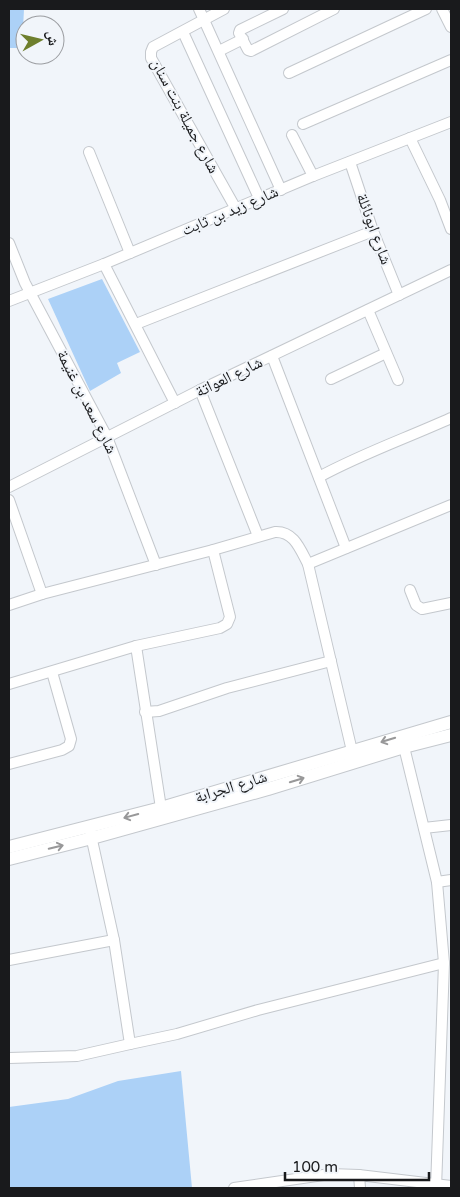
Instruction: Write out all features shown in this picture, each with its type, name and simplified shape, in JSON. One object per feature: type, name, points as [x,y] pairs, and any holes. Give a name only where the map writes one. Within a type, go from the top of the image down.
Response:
[{"type":"main road","name":"شارع الجرابة","points":[[9,847],[90,833],[268,789],[404,747],[451,722]]},
{"type":"main road","name":"شارع الجرابة","points":[[9,858],[90,833],[161,808],[352,751],[422,737],[451,735]]},
{"type":"street","points":[[199,9],[281,190]]},
{"type":"street","name":"شارع جميلة بنت سنان","points":[[224,9],[153,47],[151,58],[236,209]]},
{"type":"street","points":[[283,9],[240,30],[239,33],[248,50],[251,51],[334,9]]},
{"type":"street","points":[[289,73],[426,9]]},
{"type":"street","points":[[442,9],[451,27]]},
{"type":"street","points":[[183,32],[259,198]]},
{"type":"street","points":[[219,52],[243,39]]},
{"type":"street","points":[[303,124],[451,60]]},
{"type":"street","name":"شارع زيد بن ثابت","points":[[9,301],[104,264],[313,176],[410,138],[450,126]]},
{"type":"street","points":[[292,135],[313,176]]},
{"type":"street","points":[[410,138],[440,200],[451,229]]},
{"type":"street","points":[[89,152],[130,253]]},
{"type":"street","name":"شارع ابونائلة","points":[[350,162],[373,231],[398,295]]},
{"type":"street","points":[[136,324],[373,231]]},
{"type":"street","name":"شارع سعد بن غنيمة","points":[[9,243],[20,272],[107,437],[156,565]]},
{"type":"street","points":[[104,264],[175,403]]},
{"type":"street","name":"شارع العواتة","points":[[9,487],[200,390],[451,270]]},
{"type":"street","points":[[368,310],[398,380]]},
{"type":"street","points":[[331,379],[386,352]]},
{"type":"street","points":[[272,356],[346,548]]},
{"type":"street","points":[[200,390],[258,536]]},
{"type":"street","points":[[319,477],[342,465],[451,418]]},
{"type":"street","points":[[9,500],[42,594]]},
{"type":"street","points":[[308,564],[451,505]]},
{"type":"street","points":[[9,605],[42,594],[213,550],[258,536],[282,531],[290,534],[299,545],[308,564],[352,751]]},
{"type":"street","points":[[9,684],[136,646],[220,628],[227,624],[230,617],[213,550]]},
{"type":"street","points":[[410,590],[416,605],[422,609],[451,603]]},
{"type":"street","points":[[136,646],[161,808]]},
{"type":"street","points":[[145,712],[159,711],[227,688],[331,661]]},
{"type":"street","points":[[9,764],[62,750],[69,746],[71,739],[52,672]]},
{"type":"street","points":[[404,747],[437,882],[444,963],[436,1186]]},
{"type":"street","points":[[424,828],[451,825]]},
{"type":"street","points":[[90,833],[114,940],[130,1044]]},
{"type":"street","points":[[437,882],[451,880]]},
{"type":"street","points":[[9,960],[114,940]]},
{"type":"street","points":[[9,1058],[77,1056],[177,1034],[258,1010],[444,963]]},
{"type":"street","points":[[234,1188],[267,1185],[330,1174],[359,1175],[436,1186],[451,1186]]},
{"type":"street","points":[[359,1175],[360,1188]]},
{"type":"shaded area","points":[[9,9],[24,9],[24,15],[15,15],[15,48],[9,48]]},
{"type":"shaded area","points":[[102,279],[140,352],[117,363],[121,373],[90,391],[48,299]]},
{"type":"shaded area","points":[[181,1071],[192,1188],[9,1188],[9,1107],[68,1099],[118,1081]]}]
